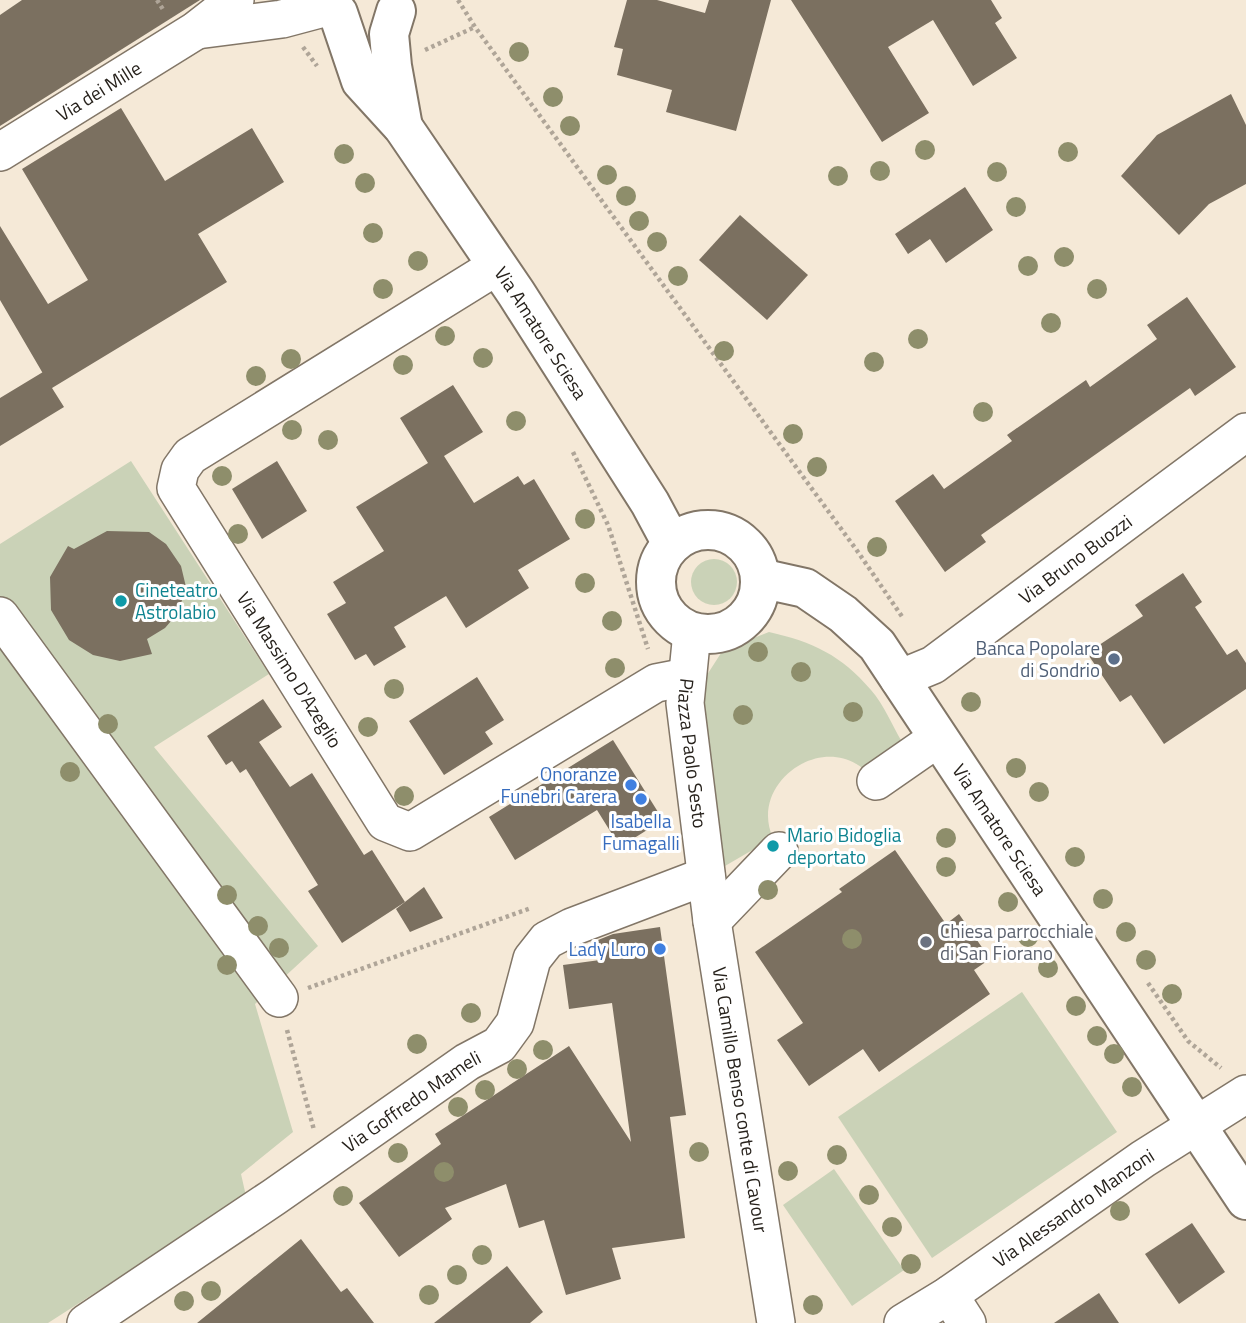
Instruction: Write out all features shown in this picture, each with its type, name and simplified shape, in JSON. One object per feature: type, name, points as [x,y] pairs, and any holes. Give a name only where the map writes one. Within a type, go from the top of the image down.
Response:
[{"type":"street","name":"Via dei Mille","points":[[0,152],[195,31],[234,0]]},
{"type":"street","name":"Via Amatore Sciesa","points":[[403,5],[389,34],[392,66],[404,127]]},
{"type":"street","points":[[328,7],[358,18],[378,18],[403,5]]},
{"type":"street","name":"Via dei Mille","points":[[195,31],[282,19],[328,7]]},
{"type":"street","name":"Via Amatore Sciesa","points":[[328,7],[362,81],[404,127],[497,265],[643,492],[673,544]]},
{"type":"street","name":"Via Massimo D'Azeglio","points":[[497,265],[190,456],[180,470],[176,488],[385,822],[396,828],[410,832],[672,680]]},
{"type":"street","name":"Via Bruno Buozzi","points":[[916,672],[1246,432]]},
{"type":"street","points":[[711,530],[729,534],[747,547],[755,560],[760,578],[760,591],[753,608],[738,624],[722,632],[710,634],[692,632],[680,626],[667,614],[656,589],[657,569],[673,544],[697,531],[711,530]]},
{"type":"street","name":"Via Amatore Sciesa","points":[[760,578],[805,588],[843,614],[877,645],[916,672],[938,738],[1246,1200]]},
{"type":"street","points":[[0,615],[279,999]]},
{"type":"street","name":"Piazza Paolo Sesto","points":[[692,632],[672,680],[685,703],[706,876]]},
{"type":"street","points":[[876,781],[938,738]]},
{"type":"street","points":[[712,921],[779,851]]},
{"type":"street","name":"Via Camillo Benso conte di Cavour","points":[[706,876],[776,1323]]},
{"type":"street","name":"Via Goffredo Mameli","points":[[86,1323],[274,1197],[467,1062],[499,1045],[515,1023],[532,959],[547,940],[572,927],[706,876]]},
{"type":"street","name":"Via Alessandro Manzoni","points":[[903,1323],[958,1309],[1131,1167],[1246,1095]]},
{"type":"path","points":[[458,0],[858,552],[916,672]]},
{"type":"path","points":[[282,19],[320,71]]},
{"type":"path","points":[[571,449],[608,525],[654,668],[672,680]]},
{"type":"path","points":[[306,1139],[315,1132],[279,999],[537,906]]},
{"type":"path","points":[[1142,975],[1188,1041],[1228,1074],[1246,1095]]},
{"type":"green space","points":[[131,461],[269,674],[154,747],[318,946],[255,1004],[293,1132],[241,1174],[246,1196],[48,1323],[0,1323],[0,544]]},
{"type":"green space","points":[[714,559],[730,566],[737,582],[730,598],[714,605],[698,598],[691,582],[698,566]]},
{"type":"green space","points":[[769,632],[813,646],[849,668],[876,696],[902,742],[867,772],[849,761],[830,757],[811,760],[794,769],[780,782],[771,799],[768,818],[773,838],[725,866],[702,708],[705,678],[723,650]]},
{"type":"green space","points":[[1022,992],[1117,1132],[932,1258],[838,1117]]},
{"type":"green space","points":[[834,1169],[904,1270],[852,1306],[783,1205]]},
{"type":"building","points":[[22,0],[200,0],[0,126],[0,15]]},
{"type":"building","points":[[627,0],[657,0],[705,13],[709,0],[771,0],[736,131],[666,112],[672,90],[617,75],[623,49],[614,47]]},
{"type":"building","points":[[791,0],[991,0],[1002,18],[995,23],[1017,58],[973,86],[933,20],[888,47],[929,113],[882,142]]},
{"type":"building","points":[[1231,94],[1246,125],[1246,184],[1209,204],[1179,235],[1121,176],[1157,135]]},
{"type":"building","points":[[121,108],[165,181],[252,128],[284,182],[198,234],[227,282],[52,388],[64,407],[0,446],[0,398],[42,372],[0,300],[0,226],[48,304],[88,280],[22,169]]},
{"type":"building","points":[[965,187],[993,230],[946,263],[930,239],[908,254],[895,234]]},
{"type":"building","points":[[740,215],[808,275],[767,320],[699,260]]},
{"type":"building","points":[[1187,297],[1236,367],[1195,396],[1190,388],[981,535],[986,542],[945,572],[895,501],[933,474],[944,489],[1012,441],[1007,435],[1086,380],[1090,387],[1157,339],[1147,325]]},
{"type":"building","points":[[453,385],[483,432],[444,456],[474,503],[518,476],[524,485],[534,479],[570,539],[518,570],[529,588],[466,628],[446,596],[394,627],[406,647],[374,666],[366,654],[355,660],[327,614],[346,603],[333,582],[384,551],[356,507],[428,463],[400,418]]},
{"type":"building","points":[[277,461],[307,511],[262,539],[232,489]]},
{"type":"building","points":[[107,531],[149,532],[166,544],[181,566],[186,587],[178,613],[165,628],[147,639],[152,654],[120,661],[93,655],[69,640],[51,610],[50,577],[68,546],[74,549]]},
{"type":"building","points":[[1183,573],[1202,602],[1195,607],[1227,655],[1237,649],[1246,663],[1246,689],[1164,744],[1131,695],[1120,702],[1087,653],[1143,616],[1135,605]]},
{"type":"building","points":[[477,677],[504,720],[485,732],[493,744],[444,775],[409,721]]},
{"type":"building","points":[[263,699],[282,727],[259,742],[290,787],[312,773],[364,855],[372,850],[405,902],[342,943],[308,891],[318,885],[246,769],[240,773],[232,761],[226,765],[207,736]]},
{"type":"building","points":[[613,740],[663,820],[620,847],[597,810],[515,860],[489,817]]},
{"type":"building","points":[[895,850],[946,924],[959,914],[990,959],[974,970],[990,994],[879,1072],[863,1049],[809,1086],[777,1040],[803,1023],[755,952],[842,892],[839,889]]},
{"type":"building","points":[[424,887],[443,918],[410,932],[396,909]]},
{"type":"building","points":[[660,927],[686,1115],[670,1117],[685,1238],[612,1248],[621,1279],[566,1295],[544,1220],[519,1228],[506,1184],[445,1208],[452,1219],[399,1257],[359,1203],[441,1144],[435,1134],[569,1046],[631,1142],[612,1003],[569,1009],[563,965],[600,960],[598,940],[613,934]]},
{"type":"building","points":[[1192,1223],[1225,1272],[1179,1304],[1145,1254]]},
{"type":"building","points":[[301,1239],[341,1292],[347,1288],[374,1323],[197,1323]]},
{"type":"building","points":[[507,1266],[543,1312],[530,1323],[434,1323]]},
{"type":"building","points":[[1099,1293],[1119,1323],[1054,1323]]},
{"type":"place","name":"Cineteatro Astrolabio","points":[[121,601]]},
{"type":"place","name":"Banca Popolare di Sondrio","points":[[1114,659]]},
{"type":"place","name":"Onoranze Funebri Carera","points":[[631,785]]},
{"type":"place","name":"Isabella Fumagalli","points":[[641,799]]},
{"type":"place","name":"Mario Bidoglia deportato","points":[[773,846]]},
{"type":"place","name":"Chiesa parrocchiale di San Fiorano","points":[[926,942]]},
{"type":"place","name":"Lady Luro","points":[[660,949]]}]
